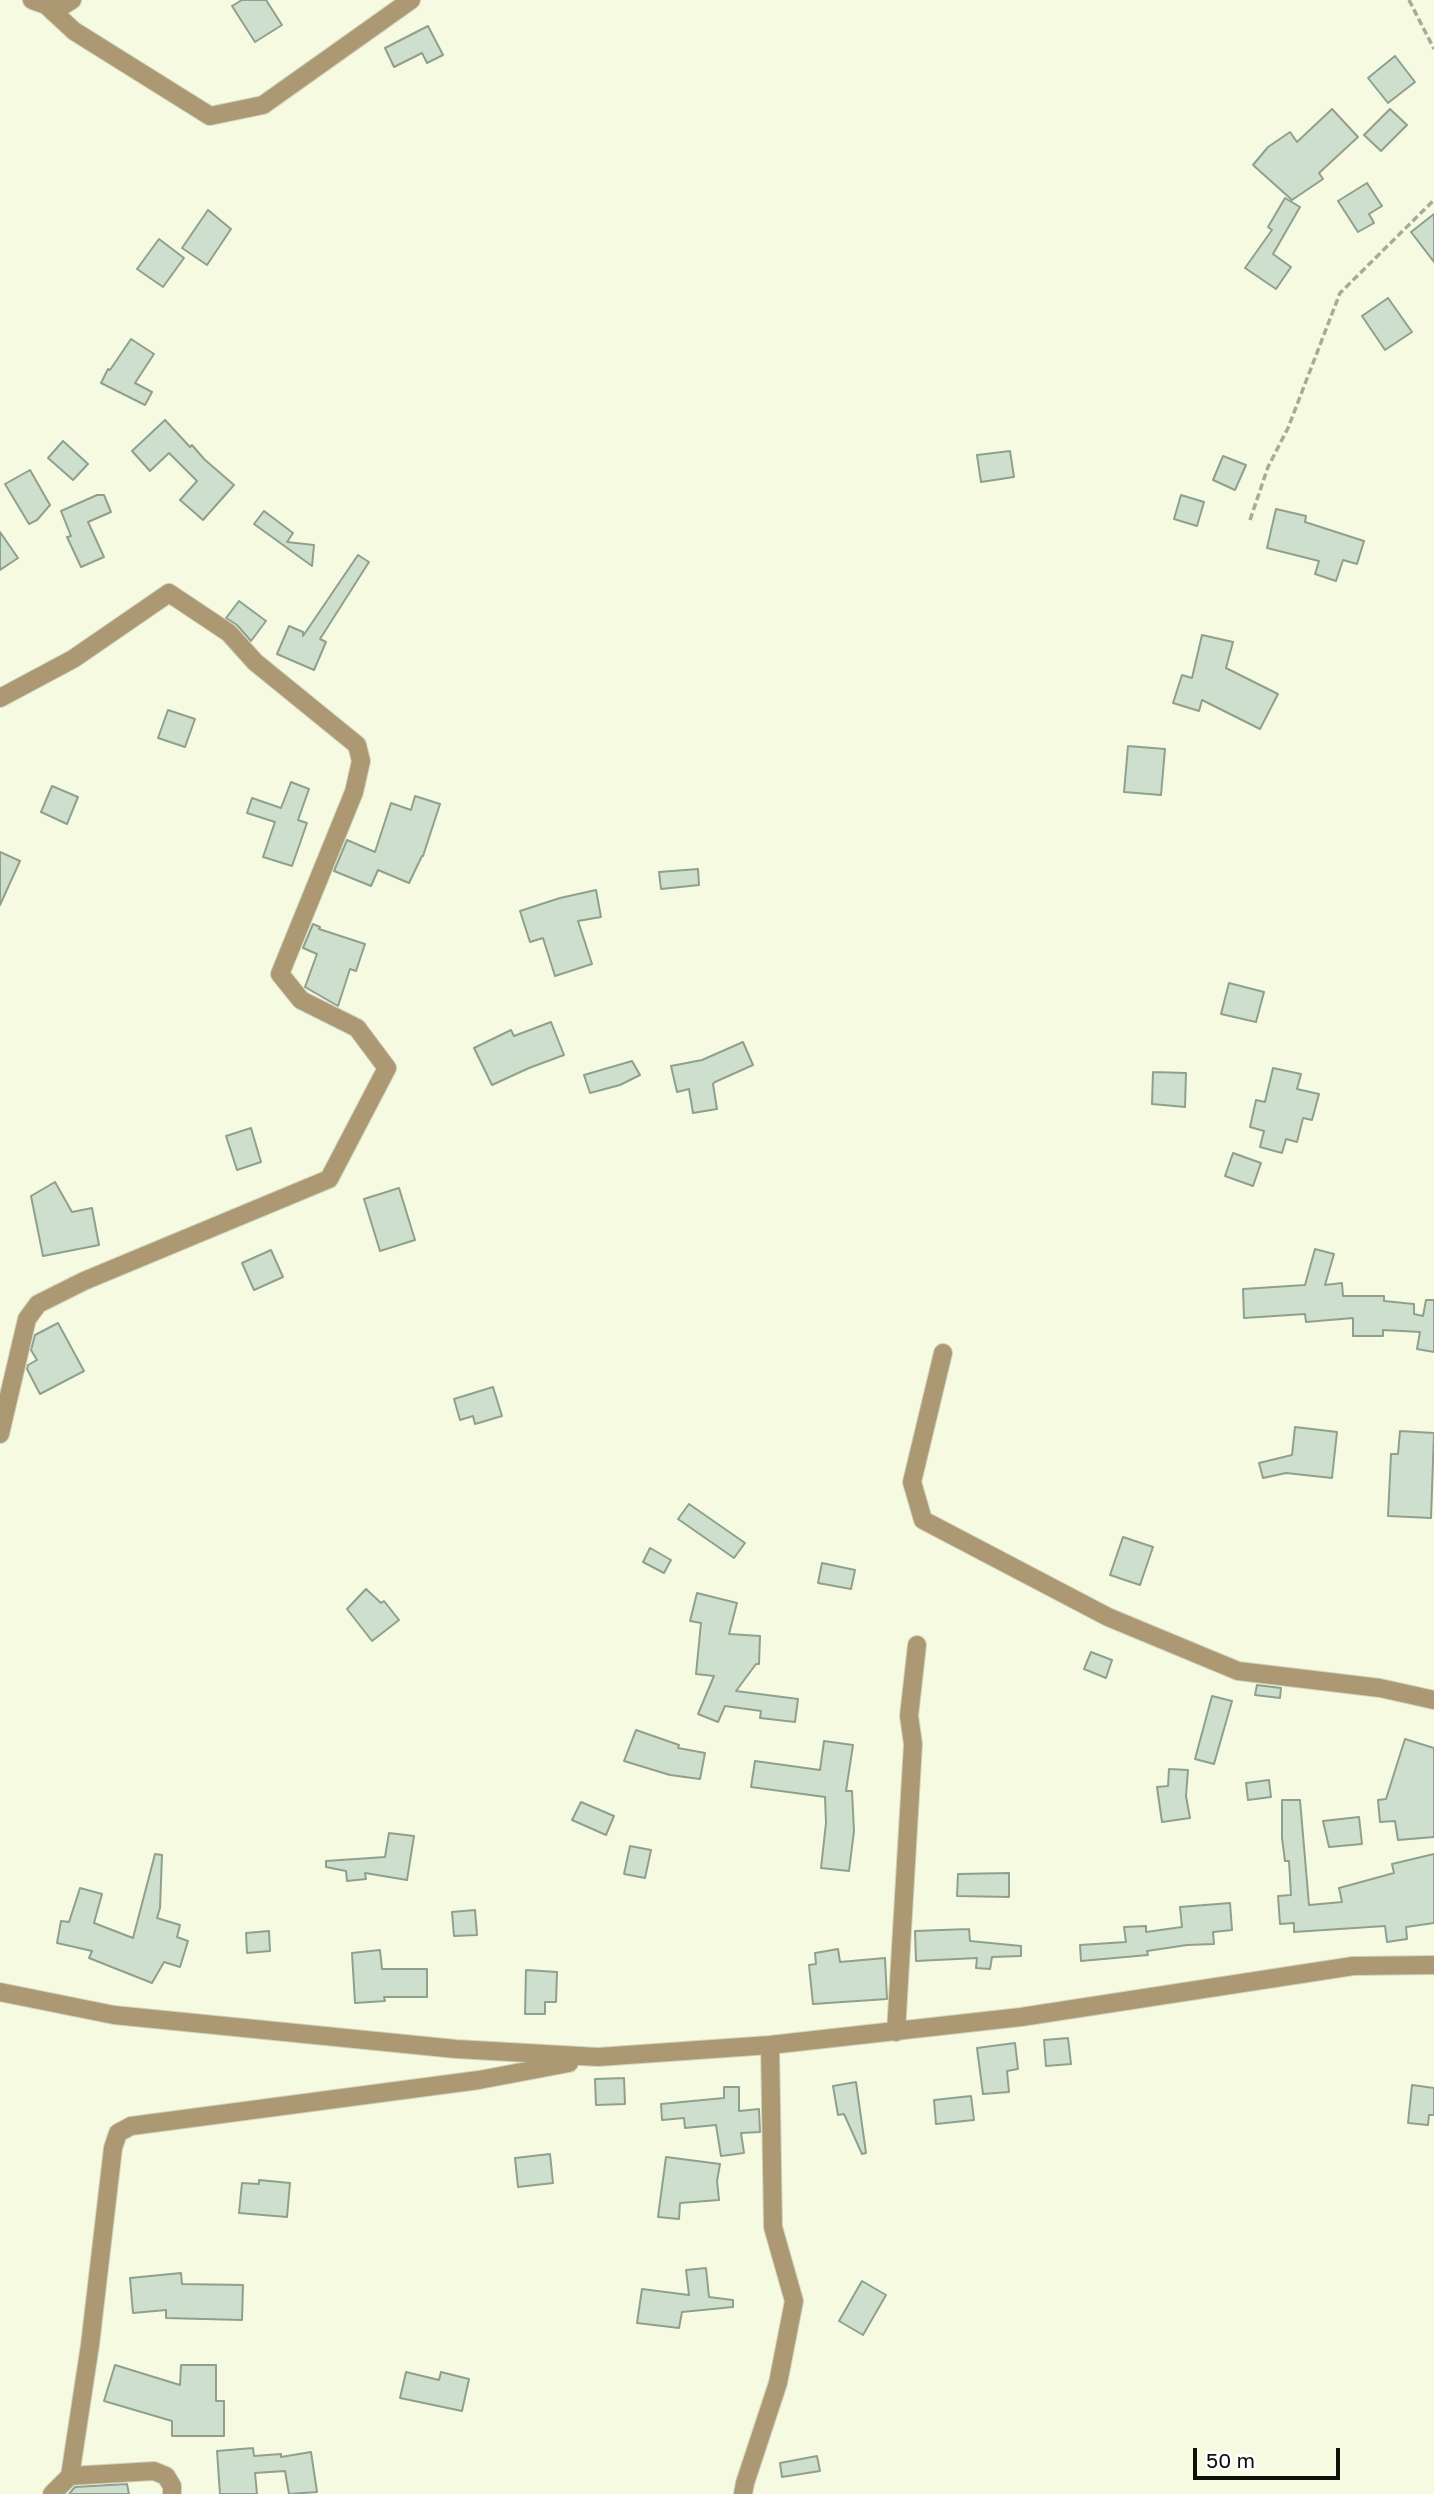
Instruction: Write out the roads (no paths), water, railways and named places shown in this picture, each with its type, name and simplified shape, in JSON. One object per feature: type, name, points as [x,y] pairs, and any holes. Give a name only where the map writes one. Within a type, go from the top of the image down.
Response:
[{"type":"street","points":[[32,0],[46,5],[74,31],[210,116],[263,105],[411,0]]},
{"type":"street","points":[[53,12],[72,0]]},
{"type":"street","points":[[0,698],[73,659],[169,593],[229,633],[255,662],[358,746],[361,761],[354,792],[280,974],[300,1000],[357,1028],[387,1068],[329,1179],[84,1281],[38,1304],[27,1320],[0,1434]]},
{"type":"street","points":[[943,1353],[912,1482],[923,1520],[1108,1617],[1238,1671],[1380,1688],[1434,1700]]},
{"type":"street","points":[[896,2032],[913,1744],[909,1716],[917,1646]]},
{"type":"street","points":[[52,2494],[69,2476],[90,2346],[113,2148],[118,2133],[131,2126],[478,2080],[598,2057],[770,2045],[1021,2017],[1353,1966],[1434,1965]]},
{"type":"street","points":[[0,1992],[114,2015],[456,2049],[598,2057]]},
{"type":"street","points":[[744,2494],[745,2483],[778,2383],[794,2301],[773,2227],[770,2045]]},
{"type":"street","points":[[69,2476],[155,2471],[166,2476],[172,2486],[172,2494]]}]
